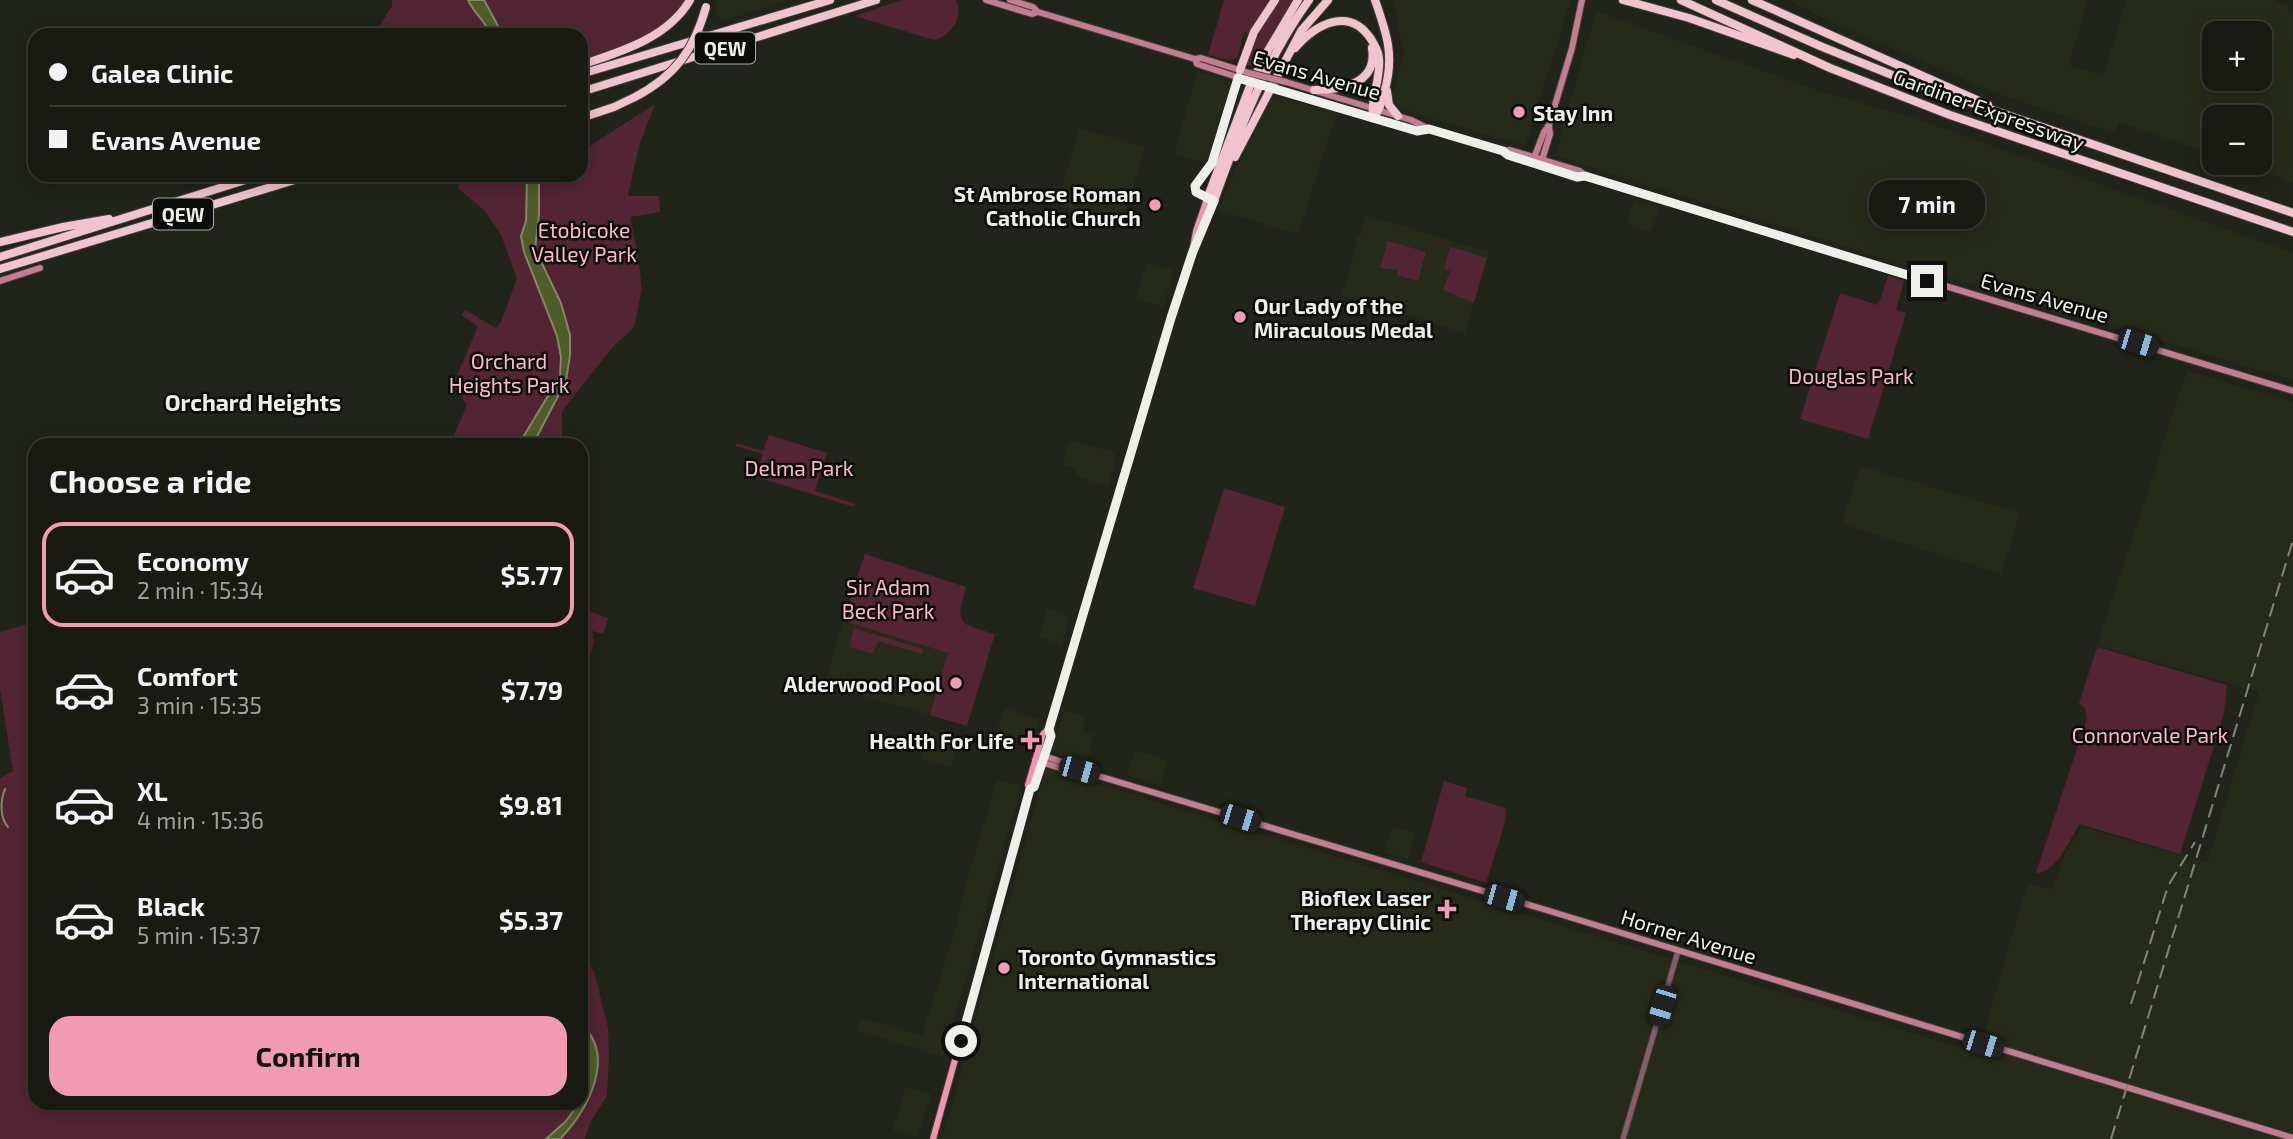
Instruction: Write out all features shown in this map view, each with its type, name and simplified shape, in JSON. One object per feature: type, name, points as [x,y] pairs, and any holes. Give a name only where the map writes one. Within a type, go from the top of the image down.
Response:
[{"type":"highway","points":[[588,62],[641,42],[660,31],[673,21],[690,0]]},
{"type":"highway","name":"QEW","points":[[588,72],[830,0]]},
{"type":"highway","name":"QEW","points":[[588,90],[876,0]]},
{"type":"highway","points":[[1243,75],[1254,32],[1275,0]]},
{"type":"highway","points":[[1210,197],[1250,86],[1298,0]]},
{"type":"highway","points":[[1210,197],[1225,171],[1268,66],[1309,0]]},
{"type":"highway","points":[[1225,171],[1301,31],[1328,0]]},
{"type":"highway","points":[[1375,0],[1389,46],[1391,62],[1388,103],[1398,116]]},
{"type":"highway","points":[[1623,0],[1689,18],[1830,68]]},
{"type":"highway","name":"Gardiner Expressway","points":[[1681,0],[1830,68],[1950,115],[2293,232]]},
{"type":"highway","name":"Gardiner Expressway","points":[[1716,0],[1867,66],[2292,213]]},
{"type":"highway","points":[[1752,0],[2003,113]]},
{"type":"highway","points":[[588,116],[635,97],[666,77],[682,60],[696,37],[707,3]]},
{"type":"highway","points":[[1281,67],[1303,39],[1322,25],[1343,21],[1362,29],[1377,49],[1379,64],[1376,109]]},
{"type":"highway","points":[[1314,90],[1342,89],[1360,80],[1372,65],[1370,38]]},
{"type":"highway","points":[[1373,118],[1388,82]]},
{"type":"highway","name":"QEW","points":[[0,257],[240,182]]},
{"type":"highway","name":"QEW","points":[[0,269],[289,182]]},
{"type":"highway","points":[[0,242],[63,226],[122,218]]},
{"type":"highway","points":[[0,275],[40,257]]},
{"type":"main road","name":"Evans Avenue","points":[[986,0],[1032,14],[1038,12]]},
{"type":"main road","name":"Evans Avenue","points":[[1010,0],[1033,7],[1038,12],[1195,59],[1201,58],[1283,91],[1417,131],[1429,129]]},
{"type":"main road","points":[[1537,161],[1550,134],[1549,125],[1572,48],[1582,0]]},
{"type":"main road","name":"Evans Avenue","points":[[1243,75],[1314,90],[1420,123],[1429,129],[1503,151],[1508,155],[1580,171],[1585,176],[2293,391]]},
{"type":"main road","points":[[933,1139],[1030,789],[1034,787],[1044,734],[1049,729],[1192,253],[1196,231],[1210,197],[1196,192],[1195,186],[1212,163],[1243,75]]},
{"type":"main road","points":[[0,281],[40,268]]},
{"type":"main road","name":"Horner Avenue","points":[[1040,758],[1069,771],[1075,769],[2293,1138]]},
{"type":"street","points":[[1623,1139],[1678,951]]},
{"type":"shaded area","points":[[468,0],[484,0],[499,28],[487,28]]},
{"type":"shaded area","points":[[716,0],[788,0],[723,21],[717,17],[714,10]]},
{"type":"shaded area","points":[[1393,0],[1571,0],[1525,146],[1400,109],[1392,97],[1404,55]]},
{"type":"shaded area","points":[[1787,0],[2088,0],[2069,65],[2103,76],[2126,0],[2273,0],[2291,7],[2293,16],[2293,182],[2272,175],[2272,105],[2202,105],[2202,151],[2119,122],[2114,133],[1994,92]]},
{"type":"shaded area","points":[[1596,11],[1825,93],[1917,119],[2293,253],[2293,380],[1908,266],[1555,156]]},
{"type":"shaded area","points":[[1197,72],[1231,82],[1206,164],[1174,154]]},
{"type":"shaded area","points":[[1274,96],[1337,113],[1298,234],[1217,210],[1249,141]]},
{"type":"shaded area","points":[[1079,128],[1145,147],[1122,225],[1057,206]]},
{"type":"shaded area","points":[[527,182],[539,182],[535,249],[561,303],[570,335],[570,355],[566,381],[536,438],[523,438],[560,376],[561,357],[557,336],[524,252],[521,236],[526,221]]},
{"type":"shaded area","points":[[1634,200],[1660,208],[1651,232],[1626,224]]},
{"type":"shaded area","points":[[1366,215],[1489,252],[1465,333],[1342,295],[1353,251],[1358,242],[1357,235],[1360,235]]},
{"type":"shaded area","points":[[1147,262],[1174,270],[1163,307],[1136,299]]},
{"type":"shaded area","points":[[2187,371],[2293,402],[2293,1139],[942,1139],[1046,768],[1978,1053],[2027,884],[2052,889],[2066,850],[2082,827],[2207,863],[2259,692],[2097,645]]},
{"type":"shaded area","points":[[1069,441],[1112,451],[1116,457],[1108,487],[1077,476],[1078,470],[1063,465]]},
{"type":"shaded area","points":[[1860,466],[2020,513],[2001,574],[1842,524]]},
{"type":"shaded area","points":[[1048,609],[1070,616],[1061,644],[1039,637]]},
{"type":"shaded area","points":[[843,621],[948,653],[930,715],[824,685]]},
{"type":"shaded area","points":[[1004,708],[1039,719],[1032,745],[996,734]]},
{"type":"shaded area","points":[[1065,710],[1086,716],[1082,732],[1094,735],[1087,762],[1052,752]]},
{"type":"shaded area","points":[[929,729],[959,742],[952,767],[920,758]]},
{"type":"shaded area","points":[[1135,750],[1167,760],[1160,785],[1127,775]]},
{"type":"shaded area","points":[[997,780],[1020,785],[1020,792],[943,1057],[857,1030],[861,1018],[922,1035],[956,927]]},
{"type":"shaded area","points":[[1392,826],[1416,833],[1408,859],[1384,852]]},
{"type":"shaded area","points":[[588,1032],[597,1052],[594,1084],[588,1099]]},
{"type":"shaded area","points":[[906,1086],[931,1094],[917,1138],[893,1131]]},
{"type":"shaded area","points":[[574,1110],[581,1110],[560,1139],[546,1139]]},
{"type":"green space","points":[[392,0],[468,0],[487,28],[378,28],[392,6]]},
{"type":"green space","points":[[484,0],[685,0],[665,23],[652,32],[588,61],[588,28],[499,28]]},
{"type":"green space","points":[[902,0],[956,0],[958,12],[955,25],[934,40],[855,16]]},
{"type":"green space","points":[[1224,0],[1271,0],[1249,34],[1244,32],[1238,55],[1233,60],[1208,55]]},
{"type":"green space","points":[[1280,0],[1293,0],[1253,67],[1245,64],[1263,25]]},
{"type":"green space","name":"Etobicoke Valley Park","points":[[655,104],[639,146],[628,196],[659,196],[660,212],[630,217],[642,289],[634,327],[612,348],[562,411],[562,438],[536,438],[566,381],[570,335],[561,303],[535,249],[539,182],[588,182],[588,147]]},
{"type":"green space","name":"Orchard Heights Park","points":[[459,182],[527,182],[526,221],[521,236],[524,252],[557,336],[561,357],[560,376],[523,438],[453,438],[467,405],[453,385],[478,326],[461,315],[465,310],[496,328],[501,322],[517,278],[501,235],[485,211],[459,189]]},
{"type":"green space","points":[[1388,241],[1426,252],[1418,281],[1397,275],[1398,270],[1380,268]]},
{"type":"green space","points":[[1450,247],[1487,258],[1474,303],[1443,290],[1450,271],[1444,269]]},
{"type":"green space","name":"Douglas Park","points":[[1888,276],[1904,281],[1896,310],[1906,313],[1868,439],[1800,419],[1840,293],[1878,305]]},
{"type":"green space","name":"Delma Park","points":[[769,435],[827,453],[815,491],[855,504],[854,507],[756,477],[763,454],[736,446],[736,443],[763,451]]},
{"type":"green space","points":[[1224,488],[1285,507],[1255,606],[1193,588]]},
{"type":"green space","name":"Sir Adam Beck Park","points":[[865,554],[966,587],[961,609],[962,621],[995,634],[967,726],[930,715],[948,653],[843,621]]},
{"type":"green space","points":[[588,611],[608,618],[603,634],[592,631],[594,643],[588,660]]},
{"type":"green space","points":[[28,624],[28,1110],[574,1110],[566,1121],[546,1139],[0,1139],[0,778],[13,771],[0,689],[0,632]]},
{"type":"green space","points":[[854,628],[923,649],[922,654],[878,641],[873,654],[849,647]]},
{"type":"green space","name":"Connorvale Park","points":[[2097,647],[2227,685],[2224,714],[2180,854],[2080,824],[2056,862],[2043,872],[2036,873],[2087,718],[2085,708],[2079,703]]},
{"type":"green space","points":[[1444,781],[1467,788],[1465,796],[1506,808],[1504,826],[1486,883],[1421,862]]},
{"type":"green space","points":[[588,963],[594,971],[608,1028],[607,1096],[590,1123],[585,1139],[560,1139],[583,1110],[588,1110],[596,1069],[591,1037],[588,1033]]},
{"type":"waterway","points":[[5,789],[2,809],[3,819],[8,827]]},
{"type":"railway","points":[[2111,1139],[2293,540]]},
{"type":"railway","points":[[2131,1004],[2168,886],[2195,842]]},
{"type":"place","name":"Stay Inn","points":[[1519,112]]},
{"type":"place","name":"St Ambrose Roman Catholic Church","points":[[1155,205]]},
{"type":"place","name":"Our Lady of the Miraculous Medal","points":[[1240,317]]},
{"type":"place","name":"Alderwood Pool","points":[[956,683]]},
{"type":"place","name":"Health For Life","points":[[1030,740]]},
{"type":"place","name":"Bioflex Laser Therapy Clinic","points":[[1447,909]]},
{"type":"place","name":"Toronto Gymnastics International","points":[[1004,968]]},
{"type":"district","name":"Orchard Heights","points":[[253,402]]},
{"type":"route","points":[[961,1041],[1030,789],[1034,787],[1051,736],[1049,729],[1125,469],[1192,254],[1214,201],[1199,195],[1195,186],[1212,163],[1238,78],[1417,131],[1429,129],[1503,151],[1527,162],[1577,177],[1585,176],[1927,281]]}]
